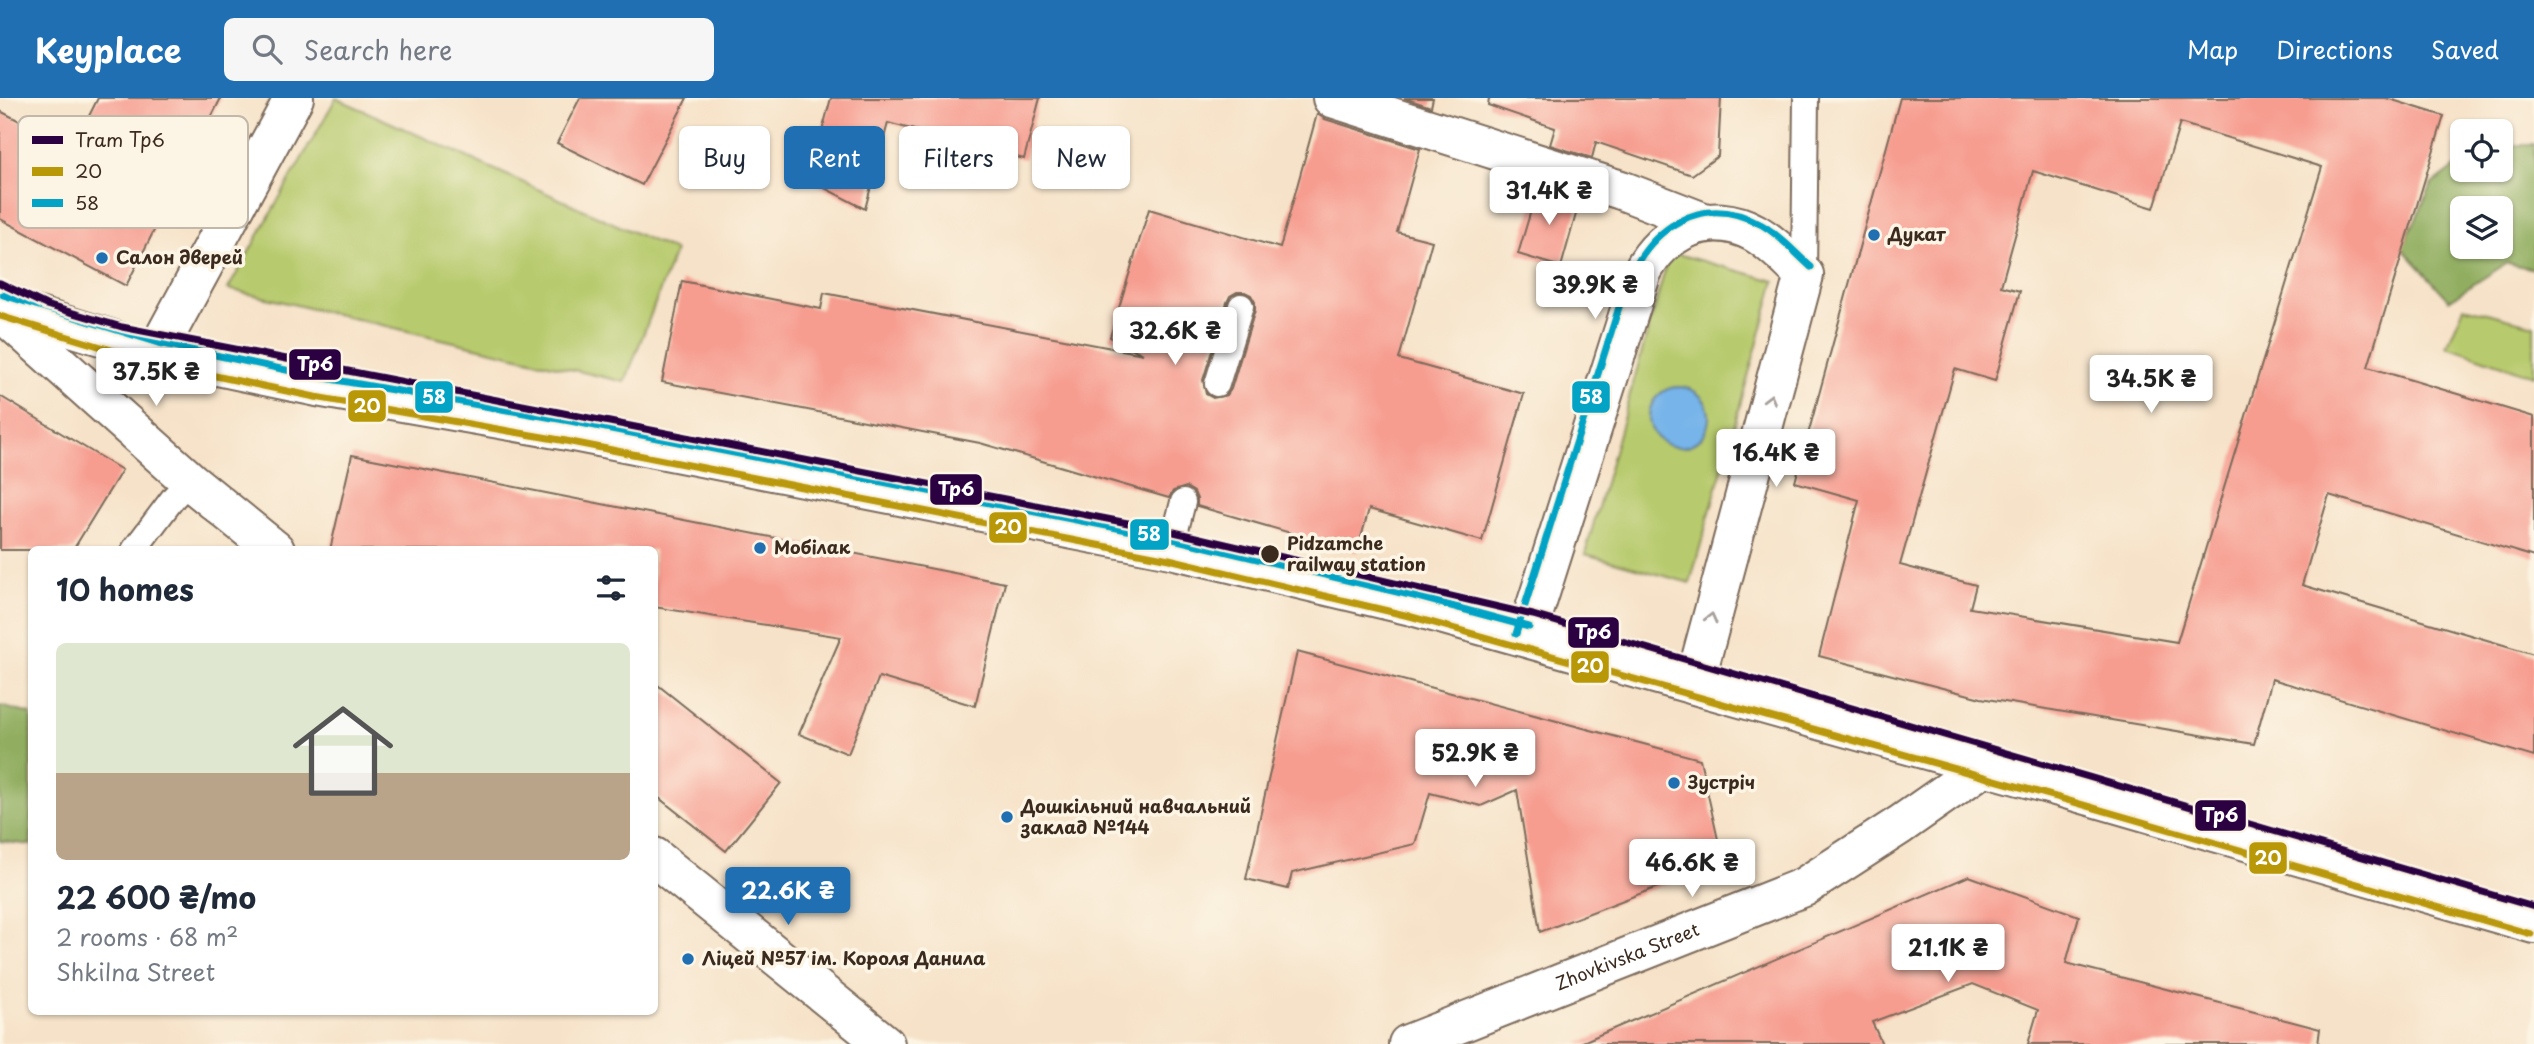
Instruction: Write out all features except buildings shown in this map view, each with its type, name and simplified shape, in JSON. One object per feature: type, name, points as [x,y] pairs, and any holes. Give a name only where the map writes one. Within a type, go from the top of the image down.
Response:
[{"type":"street","points":[[248,183],[294,98]]},
{"type":"street","points":[[1332,98],[1621,190],[1706,223],[1741,226],[1770,243],[1804,275],[1700,663],[1692,684]]},
{"type":"street","points":[[1525,637],[1642,272],[1650,257],[1674,234],[1706,223]]},
{"type":"street","points":[[156,353],[224,228]]},
{"type":"street","points":[[0,305],[156,353],[317,387],[568,431],[1171,549],[1412,606],[2534,924]]},
{"type":"street","points":[[0,311],[190,481],[270,546]]},
{"type":"street","name":"Zhovkivska Street","points":[[1408,1044],[1804,887],[1983,767]]},
{"type":"street","points":[[658,860],[885,1044]]},
{"type":"lane","points":[[1804,275],[1806,98]]},
{"type":"lane","points":[[1217,384],[1241,306]]},
{"type":"lane","points":[[137,546],[174,497],[190,481]]},
{"type":"lane","points":[[1171,549],[1183,502]]},
{"type":"green space","points":[[336,98],[675,251],[625,382],[228,289]]},
{"type":"green space","points":[[2513,145],[2534,145],[2534,269],[2507,263],[2449,300],[2402,248],[2432,185],[2450,171],[2450,182],[2513,182]]},
{"type":"green space","points":[[1670,252],[1775,281],[1690,583],[1585,554]]},
{"type":"green space","points":[[2464,307],[2534,325],[2534,376],[2447,346]]},
{"type":"green space","points":[[0,706],[28,713],[28,845],[0,841]]},
{"type":"water","points":[[1679,387],[1696,392],[1704,400],[1709,417],[1704,434],[1696,442],[1679,447],[1662,442],[1654,434],[1649,417],[1654,400],[1662,392]]},
{"type":"tram line","name":"Тр6","points":[[0,283],[46,305],[122,327],[1174,532],[1533,615],[2534,907]]},
{"type":"transit line","name":"58","points":[[1516,634],[1626,285],[1649,247],[1663,232],[1680,221],[1698,214],[1718,212],[1740,215],[1769,229],[1811,267]]},
{"type":"transit line","name":"58","points":[[3,295],[159,343],[319,377],[570,421],[1173,539],[1414,596],[1529,627]]},
{"type":"transit line","name":"20","points":[[0,316],[154,363],[315,397],[566,441],[1169,559],[1409,616],[2056,797],[2531,934]]},
{"type":"place","name":"Дукат","points":[[1874,235]]},
{"type":"place","name":"Салон дверей","points":[[102,258]]},
{"type":"place","name":"Мобілак","points":[[760,548]]},
{"type":"place","name":"Pidzamche railway station","points":[[1270,554]]},
{"type":"place","name":"Зустріч","points":[[1674,783]]},
{"type":"place","name":"Дошкільний навчальний заклад №144","points":[[1007,817]]},
{"type":"place","name":"Ліцей №57 ім. Короля Данила","points":[[688,959]]}]
